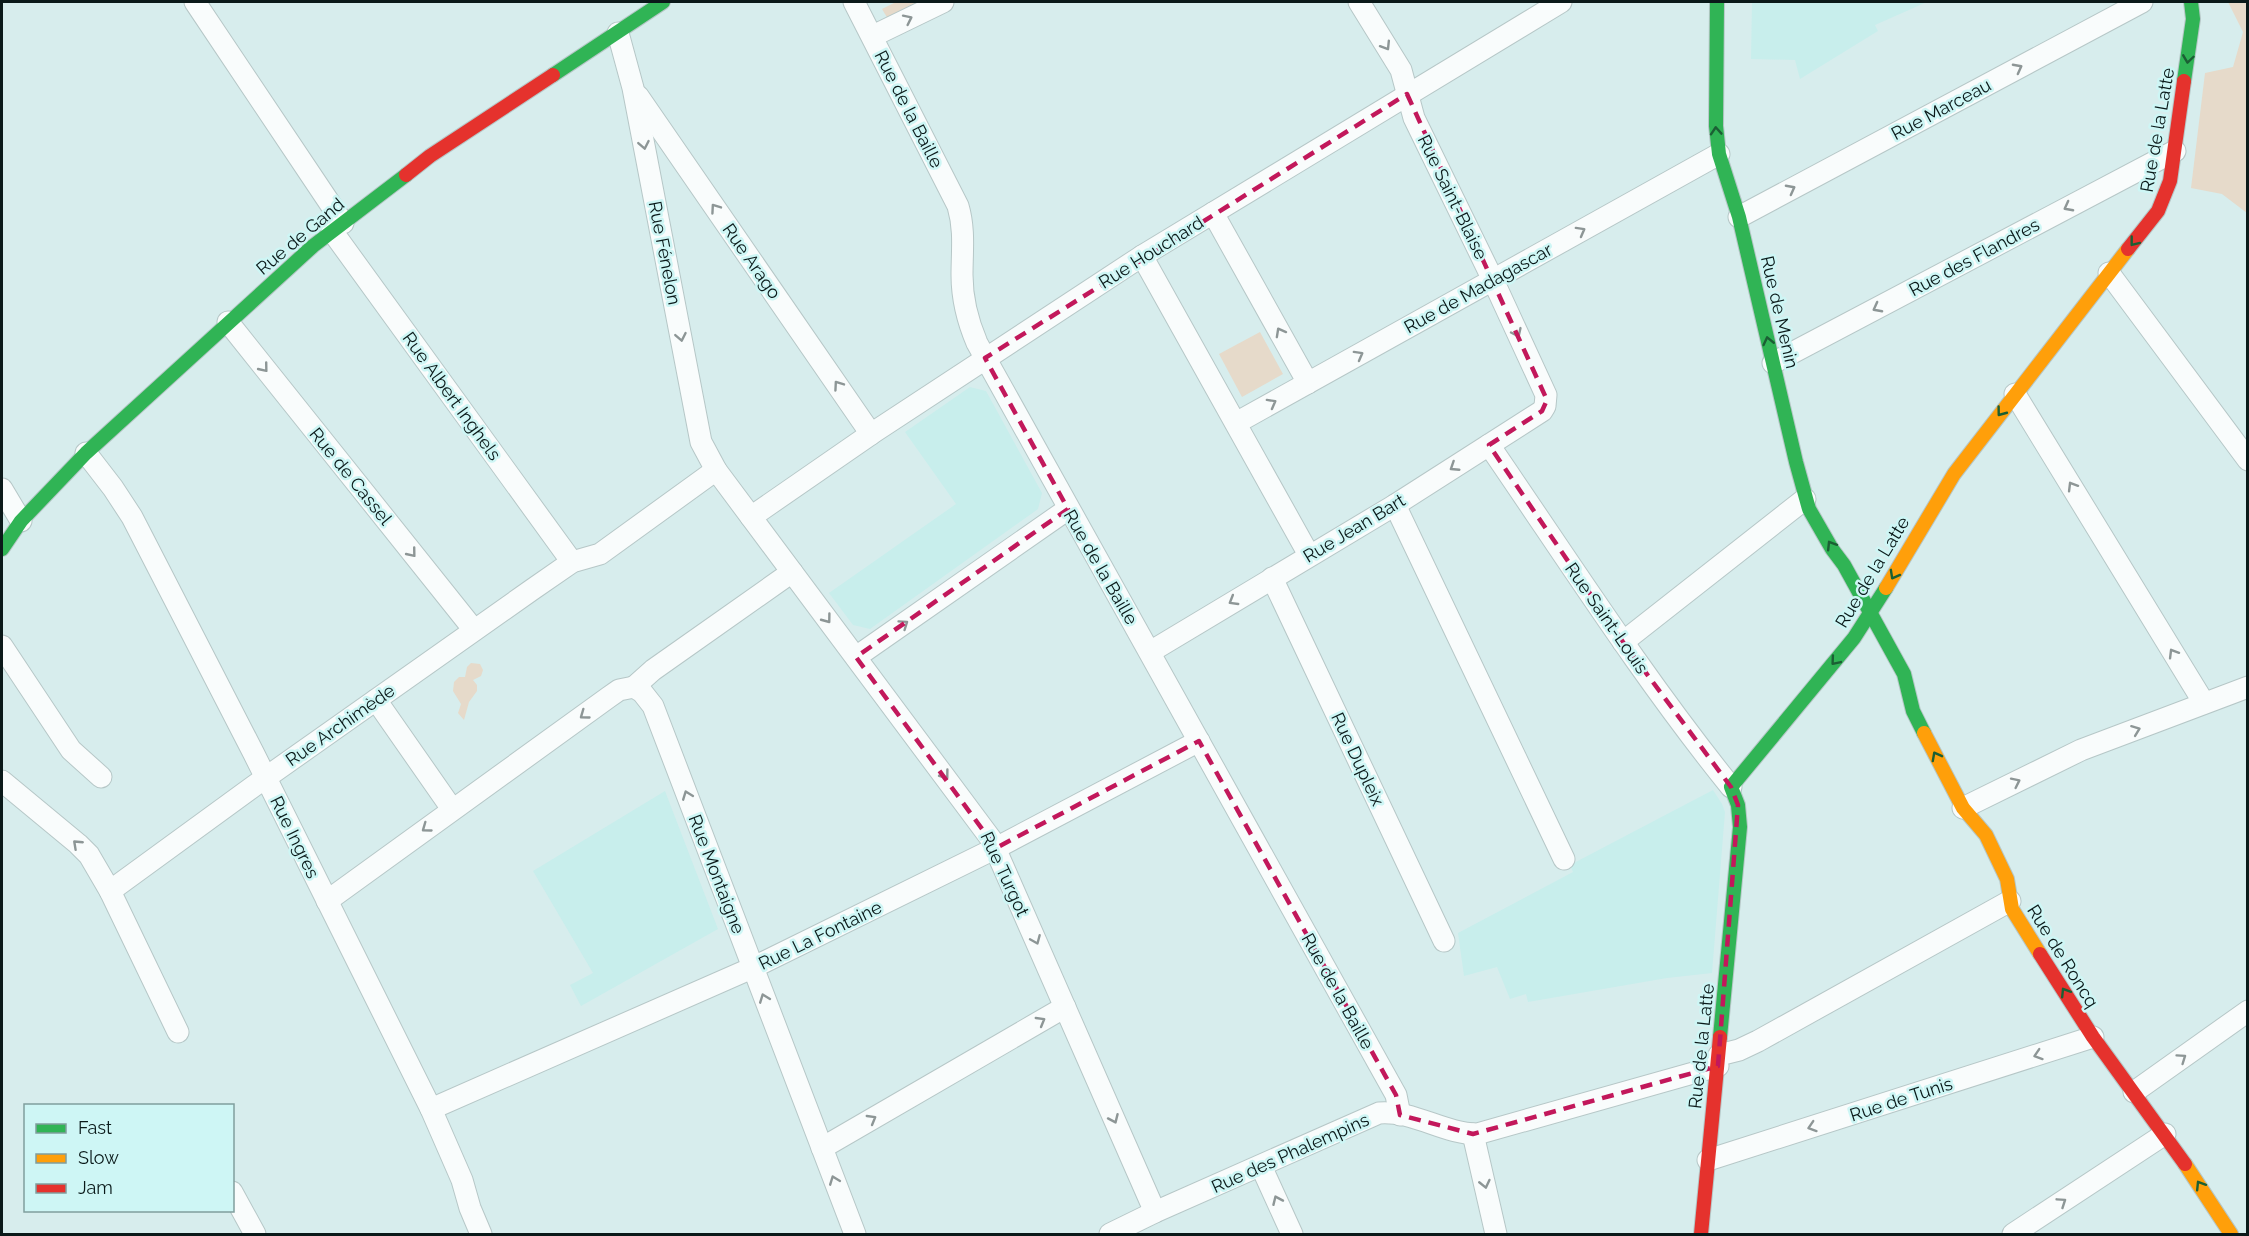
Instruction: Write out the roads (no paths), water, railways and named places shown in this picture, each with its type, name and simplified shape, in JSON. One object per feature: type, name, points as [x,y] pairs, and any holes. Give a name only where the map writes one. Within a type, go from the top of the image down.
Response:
[{"type":"street","name":"Rue Albert Inghels","points":[[195,2],[337,227],[572,562]]},
{"type":"street","name":"Rue de Gand","points":[[2,549],[21,521],[86,453],[228,322],[337,227],[448,144],[662,2]]},
{"type":"street","name":"Rue de la Baille","points":[[854,2],[958,206],[963,226],[964,303],[972,332],[1068,509],[1396,1095],[1400,1114]]},
{"type":"street","points":[[873,36],[943,2]]},
{"type":"street","name":"Rue Saint-Blaise","points":[[1359,2],[1401,70],[1414,118],[1546,395]]},
{"type":"street","name":"Rue Houchard","points":[[751,517],[871,434],[1142,256],[1560,2]]},
{"type":"street","name":"Rue de Menin","points":[[1718,2],[1716,126],[1719,153],[1739,217],[1806,499],[1870,614]]},
{"type":"street","name":"Rue Marceau","points":[[1739,217],[2142,2]]},
{"type":"street","name":"Rue de la Latte","points":[[1701,1234],[1740,827],[1738,805],[1731,787],[1854,638],[1939,496],[2164,201],[2175,151],[2193,19],[2191,2]]},
{"type":"street","name":"Rue Fénelon","points":[[618,33],[633,88],[701,442],[716,470],[751,517]]},
{"type":"street","name":"Rue Arago","points":[[633,88],[871,434]]},
{"type":"street","name":"Rue des Flandres","points":[[1773,363],[2175,151]]},
{"type":"street","name":"Rue de Madagascar","points":[[1236,423],[1719,153]]},
{"type":"street","points":[[1213,213],[1308,383]]},
{"type":"street","points":[[1142,256],[1309,555]]},
{"type":"street","points":[[2109,273],[2247,460]]},
{"type":"street","name":"Rue de Cassel","points":[[228,322],[474,630]]},
{"type":"street","points":[[2015,394],[2204,703]]},
{"type":"street","name":"Rue Jean Bart","points":[[1150,652],[1395,505],[1542,411],[1546,395]]},
{"type":"street","name":"Rue Saint-Louis","points":[[1489,445],[1623,642],[1731,787]]},
{"type":"street","name":"Rue Ingres","points":[[86,453],[117,493],[132,517],[266,778],[431,1109],[462,1180],[481,1234]]},
{"type":"street","name":"Rue Archimède","points":[[110,891],[474,630],[572,562],[600,554],[716,470]]},
{"type":"street","points":[[2,489],[21,521]]},
{"type":"street","points":[[1623,642],[1806,499]]},
{"type":"street","points":[[1395,505],[1564,859]]},
{"type":"street","points":[[856,657],[1068,509]]},
{"type":"street","name":"Rue Turgot","points":[[751,517],[986,830],[996,848],[1155,1212]]},
{"type":"street","points":[[327,901],[609,697],[619,690],[634,687],[653,670],[792,572]]},
{"type":"street","name":"Rue Dupleix","points":[[1272,578],[1444,941]]},
{"type":"street","name":"Rue de Roncq","points":[[1870,614],[1904,674],[1913,711],[1964,808],[1982,828],[2006,874],[2012,909],[2093,1038],[2165,1134],[2231,1234]]},
{"type":"street","points":[[2,646],[71,750],[100,777]]},
{"type":"street","name":"Rue Montaigne","points":[[634,687],[642,692],[653,706],[855,1234]]},
{"type":"street","points":[[1964,808],[2081,750],[2247,687]]},
{"type":"street","points":[[376,700],[452,809]]},
{"type":"street","name":"Rue La Fontaine","points":[[431,1109],[752,968],[996,848],[1199,741]]},
{"type":"street","points":[[2,781],[89,855],[110,891],[178,1032]]},
{"type":"street","name":"Rue des Phalempins","points":[[1110,1234],[1371,1116],[1384,1113],[1400,1114],[1473,1134],[1488,1132],[1718,1060],[1758,1041],[2010,901]]},
{"type":"street","points":[[822,1148],[1065,1007]]},
{"type":"street","points":[[2134,1092],[2247,1011]]},
{"type":"street","name":"Rue de Tunis","points":[[1708,1160],[2093,1038]]},
{"type":"street","points":[[1473,1134],[1496,1234]]},
{"type":"street","points":[[2013,1234],[2165,1134]]},
{"type":"street","points":[[1261,1166],[1292,1234]]},
{"type":"street","points":[[234,1196],[255,1234]]}]
